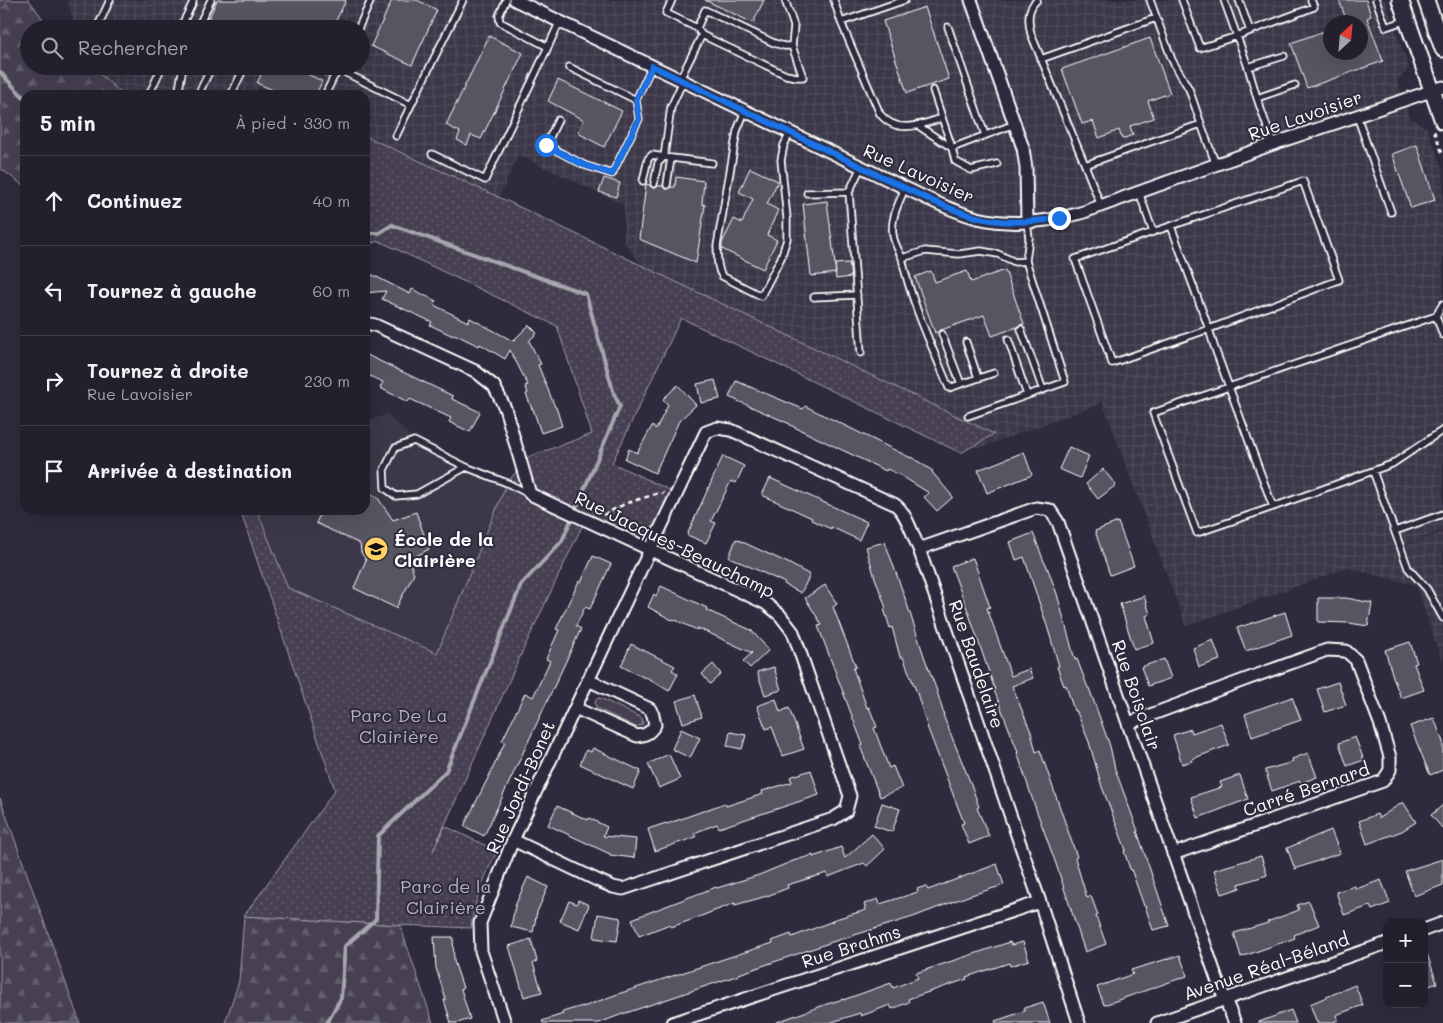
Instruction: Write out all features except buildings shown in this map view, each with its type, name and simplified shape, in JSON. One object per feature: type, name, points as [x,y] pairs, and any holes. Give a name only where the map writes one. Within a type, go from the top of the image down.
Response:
[{"type":"street","name":"Rue Lavoisier","points":[[515,0],[530,3],[560,21],[943,206],[978,218],[998,222],[1027,222],[1069,216],[1273,144],[1438,89]]},
{"type":"street","points":[[971,0],[1023,148],[1026,168],[1027,222]]},
{"type":"street","points":[[1400,0],[1438,89],[1437,123]]},
{"type":"street","points":[[1426,0],[1443,50]]},
{"type":"street","points":[[370,324],[476,371],[494,386],[505,408],[530,494]]},
{"type":"street","name":"Rue Jordi-Bonet","points":[[505,1023],[481,951],[480,923],[514,840],[706,432],[717,428]]},
{"type":"street","name":"Rue Baudelaire","points":[[717,428],[731,430],[898,507],[902,512],[919,548],[1040,902],[1079,1023]]},
{"type":"street","name":"Rue Jacques-Beauchamp","points":[[514,840],[613,887],[624,889],[833,819],[846,811],[850,796],[793,632],[780,615],[765,603],[530,494]]},
{"type":"street","name":"Rue Boisclair","points":[[919,548],[1036,508],[1050,510],[1058,522],[1219,985],[1235,1023]]},
{"type":"street","name":"Carré Bernard","points":[[1129,724],[1327,650],[1346,651],[1356,660],[1380,723],[1390,757],[1390,770],[1383,781],[1173,854]]},
{"type":"street","name":"Rue Jordi-Bonet","points":[[575,708],[638,736],[644,736],[649,733],[655,725],[654,715],[650,710],[588,680]]},
{"type":"street","name":"Rue Brahms","points":[[672,1023],[1040,902]]},
{"type":"street","points":[[1428,929],[1443,923]]},
{"type":"street","name":"Avenue Réal-Béland","points":[[1157,1023],[1383,944]]},
{"type":"lane","points":[[101,20],[110,0]]},
{"type":"lane","points":[[202,20],[211,0]]},
{"type":"lane","points":[[362,20],[372,0]]},
{"type":"lane","points":[[396,136],[463,0]]},
{"type":"lane","points":[[506,0],[499,16],[500,22],[548,47]]},
{"type":"lane","points":[[672,0],[666,13],[697,28],[702,35],[786,75],[797,78],[803,76],[792,46],[794,26],[785,0]]},
{"type":"lane","points":[[834,0],[841,22],[880,114],[885,120],[897,126],[917,125],[942,118]]},
{"type":"lane","points":[[879,0],[882,8]]},
{"type":"lane","points":[[841,22],[905,0]]},
{"type":"lane","points":[[1037,0],[1029,11],[1029,25],[1041,60],[1101,206]]},
{"type":"lane","points":[[1150,0],[1172,60],[1189,89],[1216,165]]},
{"type":"lane","points":[[1182,0],[1200,48],[1314,7],[1311,0]]},
{"type":"lane","points":[[1224,0],[1273,144]]},
{"type":"lane","points":[[1239,0],[1250,31]]},
{"type":"lane","points":[[1376,0],[1386,27],[1407,20]]},
{"type":"lane","points":[[184,20],[192,1]]},
{"type":"lane","points":[[697,28],[706,10],[774,43],[792,46]]},
{"type":"lane","points":[[1041,60],[1156,18]]},
{"type":"lane","points":[[432,154],[485,180],[560,21]]},
{"type":"lane","points":[[948,27],[985,135]]},
{"type":"lane","points":[[667,185],[671,107],[702,35]]},
{"type":"lane","points":[[1248,67],[1284,56]]},
{"type":"lane","points":[[558,120],[546,145],[584,165],[612,174],[639,119],[636,100],[652,66]]},
{"type":"lane","points":[[569,67],[636,100]]},
{"type":"lane","points":[[151,90],[158,75]]},
{"type":"lane","points":[[179,90],[182,75]]},
{"type":"lane","points":[[200,90],[208,75]]},
{"type":"lane","points":[[233,90],[240,75]]},
{"type":"lane","points":[[353,75],[411,105]]},
{"type":"lane","points":[[328,90],[335,76]]},
{"type":"lane","points":[[1257,98],[1295,85]]},
{"type":"lane","points":[[933,90],[955,161],[971,170],[997,164]]},
{"type":"lane","points":[[745,111],[737,131],[717,246],[718,264],[722,276],[761,296],[781,258],[787,239],[787,218],[781,160],[784,145],[790,133]]},
{"type":"lane","points":[[1357,116],[1390,212]]},
{"type":"lane","points":[[952,148],[1015,124]]},
{"type":"lane","points":[[1085,165],[1201,124]]},
{"type":"lane","points":[[917,125],[952,148]]},
{"type":"lane","points":[[643,181],[648,159],[652,155],[712,163]]},
{"type":"lane","points":[[654,184],[658,163],[667,158]]},
{"type":"lane","points":[[861,167],[849,192],[861,353]]},
{"type":"lane","points":[[1303,181],[1339,280],[1112,363],[1075,259],[1153,232],[1303,181]]},
{"type":"lane","points":[[905,188],[896,210],[892,234],[902,258],[906,277],[916,305],[949,388],[994,373]]},
{"type":"lane","points":[[807,193],[849,192]]},
{"type":"lane","points":[[1139,192],[1153,232]]},
{"type":"lane","points":[[968,416],[1064,382],[1026,261],[1029,238],[1027,222]]},
{"type":"lane","points":[[1171,226],[1273,507]]},
{"type":"lane","points":[[902,258],[925,251],[959,254],[981,251],[998,254],[1015,262],[1026,261]]},
{"type":"lane","points":[[814,297],[857,295]]},
{"type":"lane","points":[[1443,304],[1436,316],[1153,413],[1197,533],[1392,464],[1443,430]]},
{"type":"lane","points":[[1436,316],[1443,335]]},
{"type":"lane","points":[[1021,329],[1042,390]]},
{"type":"lane","points":[[942,334],[961,384]]},
{"type":"lane","points":[[1008,339],[1027,395]]},
{"type":"lane","points":[[966,342],[978,378]]},
{"type":"lane","points":[[466,467],[417,494],[396,496],[385,488],[384,470],[395,448],[414,441],[466,467],[530,494]]},
{"type":"lane","points":[[1373,471],[1408,568],[1427,589],[1443,618]]},
{"type":"lane","points":[[1395,531],[1443,514]]},
{"type":"path","points":[[1437,123],[1443,155]]},
{"type":"path","points":[[585,520],[658,493],[678,494]]},
{"type":"shaded area","points":[[67,0],[1385,0],[1409,68],[1397,81],[1410,118],[1427,128],[1443,171],[1443,530],[1385,553],[1443,532],[1443,664],[1416,585],[1347,568],[1186,626],[1103,403],[979,448],[682,318],[624,242],[624,205],[518,155],[499,198],[370,138],[370,90],[264,90],[259,88],[258,90],[111,90],[97,75],[370,75],[370,20],[73,20]]},
{"type":"shaded area","name":"École de la Clairière","points":[[387,414],[417,442],[507,483],[437,653],[288,588],[259,515],[370,515],[370,420]]},
{"type":"green space","points":[[0,0],[29,0],[43,20],[20,20],[20,75],[101,75],[117,90],[20,90],[20,183],[0,168]]},
{"type":"green space","name":"Parc De La Clairière","points":[[370,138],[507,201],[994,434],[961,453],[681,318],[612,463],[678,494],[651,550],[585,520],[523,650],[433,851],[445,826],[497,851],[477,898],[471,928],[244,916],[335,790],[242,515],[259,515],[288,588],[437,653],[507,483],[528,457],[592,434],[557,326],[379,241],[370,244]]},
{"type":"green space","points":[[600,698],[642,718],[643,724],[636,727],[596,708],[596,699]]},
{"type":"green space","points":[[0,798],[80,1023],[0,1023]]},
{"type":"green space","points":[[244,916],[400,925],[433,1023],[225,1023],[239,981]]},
{"type":"waterway","points":[[0,72],[20,94]]},
{"type":"waterway","points":[[327,1023],[341,998],[345,946],[376,919],[378,836],[446,771],[521,585],[562,541],[620,406],[614,394],[586,294],[392,225],[379,233],[370,233]]},
{"type":"place","name":"École de la Clairière","points":[[376,549]]},
{"type":"route","points":[[546,145],[584,165],[612,174],[626,149],[639,119],[636,100],[652,66],[956,211],[998,222],[1027,222],[1059,218]]},
{"type":"park label","name":"Parc de la Clairière","points":[[446,896]]}]
